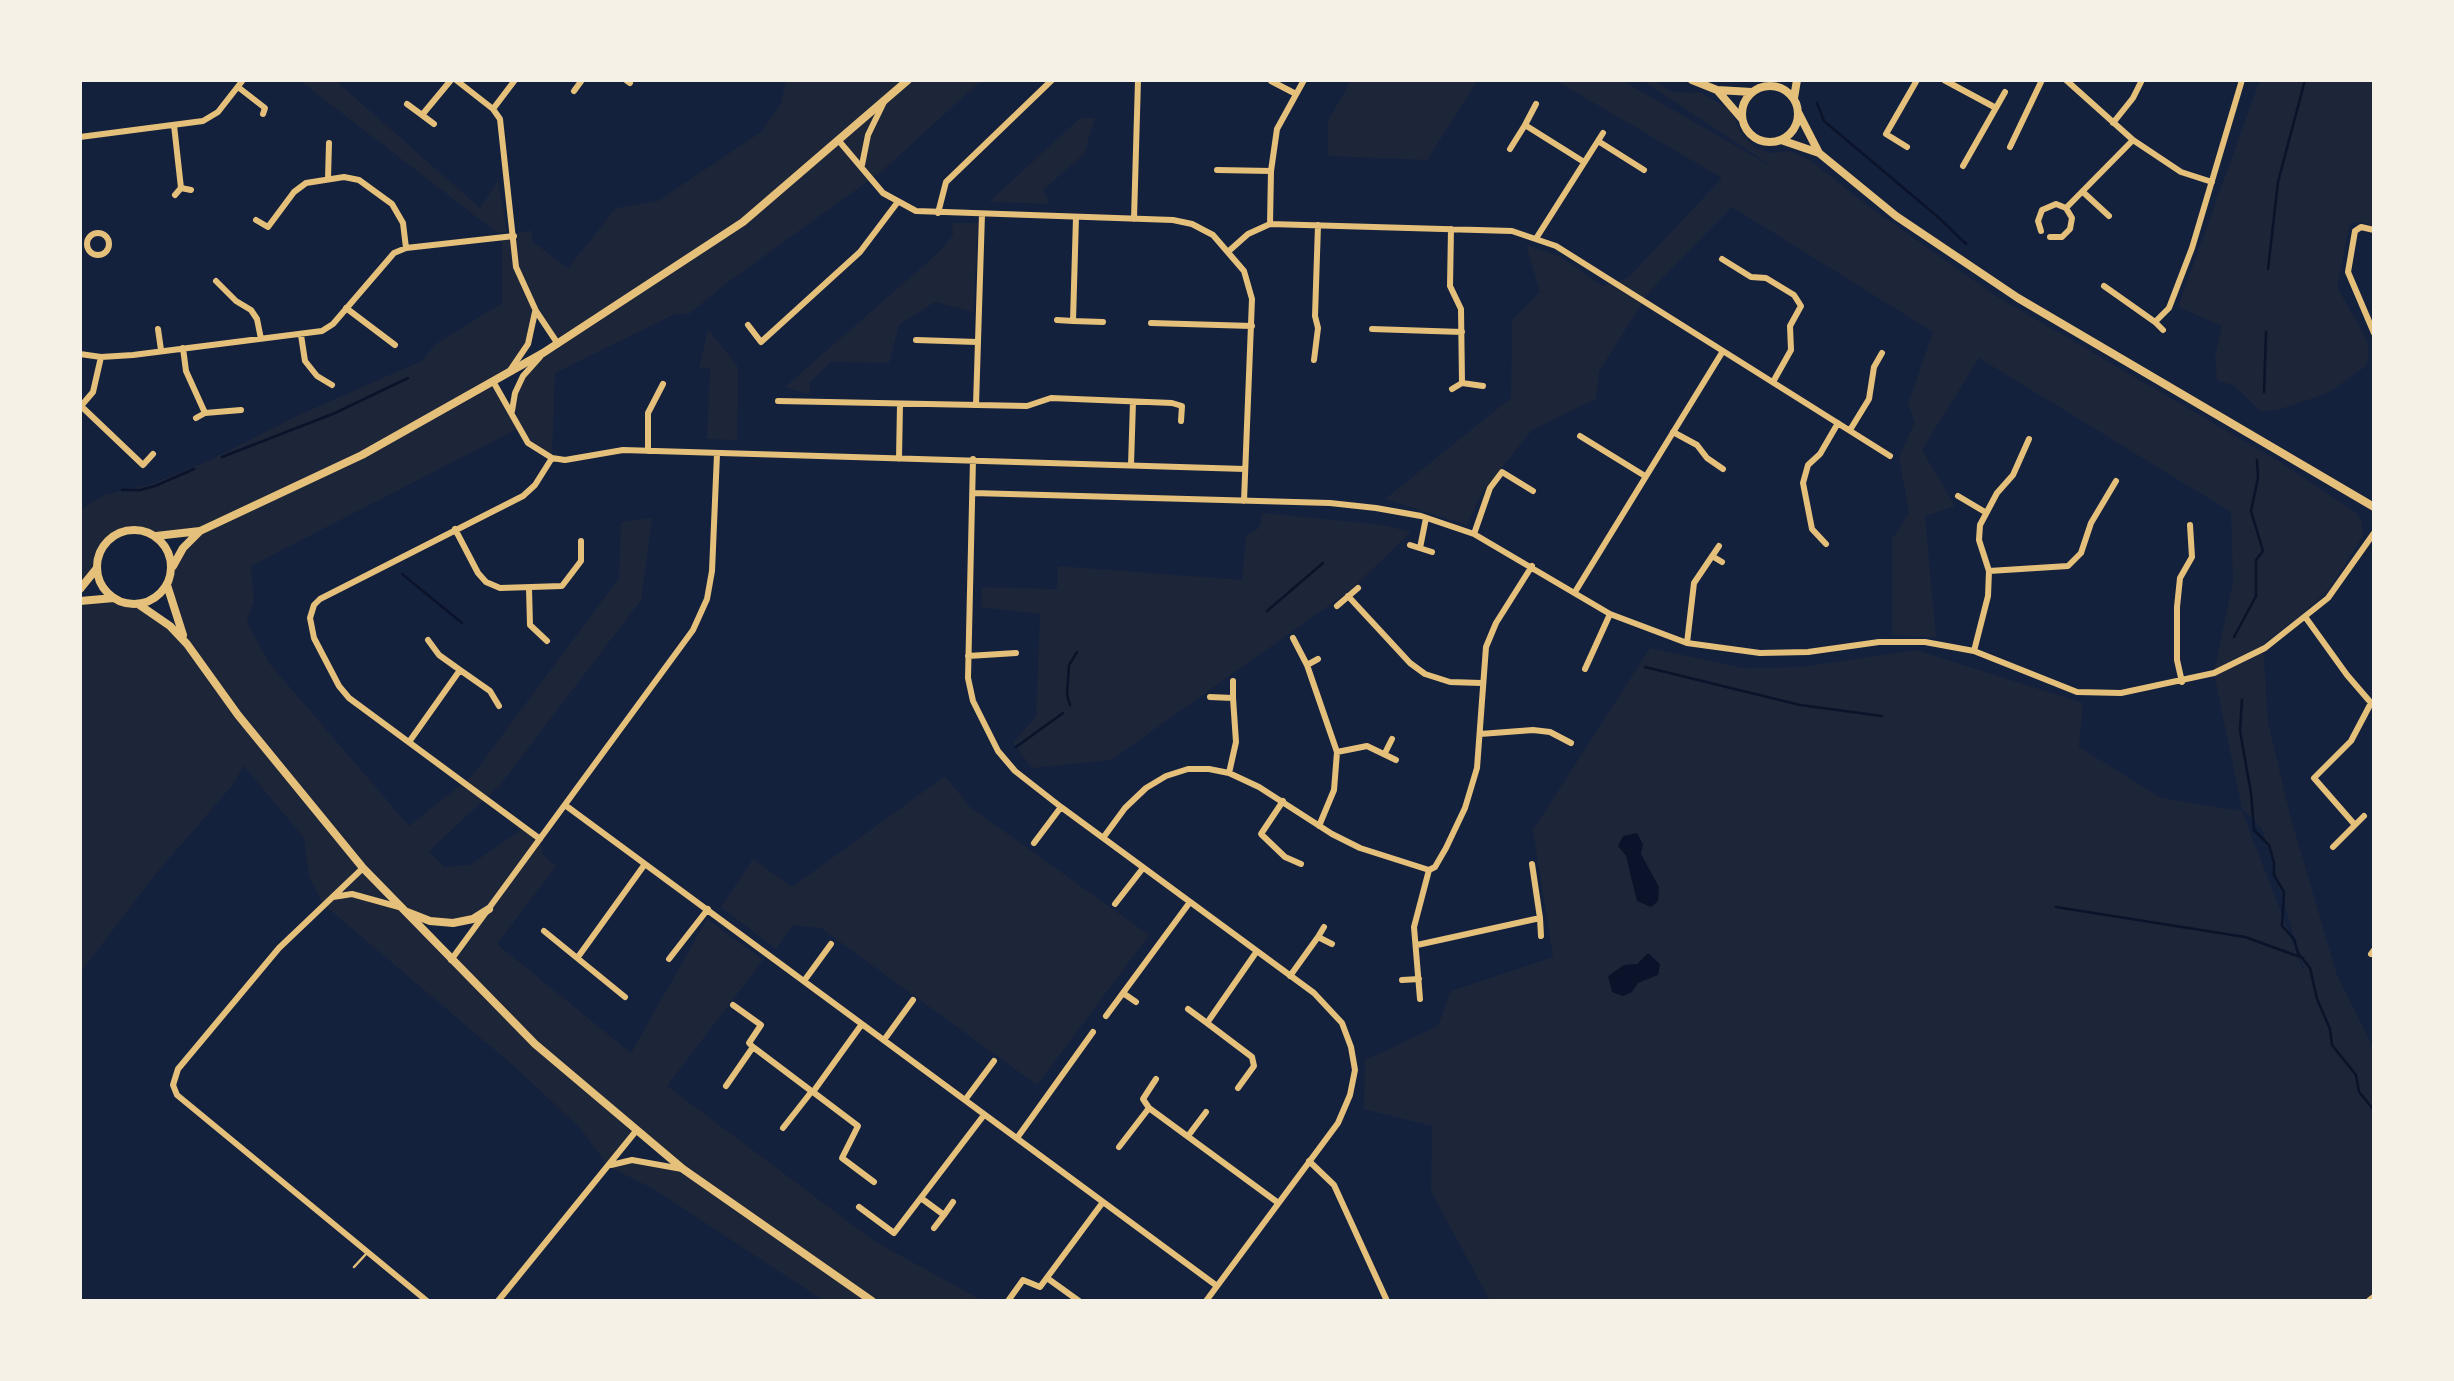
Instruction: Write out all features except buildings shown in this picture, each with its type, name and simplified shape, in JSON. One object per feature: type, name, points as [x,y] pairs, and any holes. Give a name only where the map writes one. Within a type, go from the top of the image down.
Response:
[{"type":"street","points":[[422,115],[454,80],[493,109],[500,119],[516,266],[536,311],[558,344]]},
{"type":"street","points":[[493,109],[516,80]]},
{"type":"street","points":[[574,91],[582,80]]},
{"type":"street","points":[[114,598],[105,590],[97,568],[98,556],[111,537],[133,530],[156,536],[200,531],[362,455],[543,354],[730,231],[908,80]]},
{"type":"street","points":[[938,213],[946,182],[1052,80]]},
{"type":"street","points":[[1134,219],[1138,80]]},
{"type":"street","points":[[1270,224],[1270,171],[1277,129],[1304,80]]},
{"type":"street","points":[[1692,80],[1716,90],[1752,92]]},
{"type":"street","points":[[1797,80],[1794,98],[1798,112],[1819,153]]},
{"type":"street","points":[[1886,134],[1916,80]]},
{"type":"street","points":[[1944,80],[1996,108]]},
{"type":"street","points":[[2010,147],[2042,80]]},
{"type":"street","points":[[2066,80],[2134,140],[2181,172],[2212,182]]},
{"type":"street","points":[[2113,123],[2142,80]]},
{"type":"street","points":[[2155,322],[2169,308],[2242,80]]},
{"type":"street","points":[[1271,81],[1296,94]]},
{"type":"street","points":[[1742,118],[1744,101],[1752,92],[1773,83],[1794,98]]},
{"type":"street","points":[[80,138],[210,117],[240,84],[267,110]]},
{"type":"street","points":[[1716,90],[1742,118],[1753,137],[1767,142],[1781,140],[1819,153],[1955,258],[2374,507]]},
{"type":"street","points":[[1963,166],[2005,92]]},
{"type":"street","points":[[862,166],[868,135],[885,100]]},
{"type":"street","points":[[407,104],[434,124]]},
{"type":"street","points":[[1510,148],[1536,104]]},
{"type":"street","points":[[1781,140],[1792,132],[1798,112]]},
{"type":"street","points":[[174,125],[178,191],[192,190]]},
{"type":"street","points":[[1525,125],[1584,162]]},
{"type":"street","points":[[1876,128],[1907,147]]},
{"type":"street","points":[[1537,237],[1600,137],[1644,170]]},
{"type":"street","points":[[2066,208],[2134,140]]},
{"type":"street","points":[[839,141],[883,193],[916,211],[1134,219],[1192,224],[1214,235],[1244,270],[1252,299],[1244,501]]},
{"type":"street","points":[[328,143],[328,179]]},
{"type":"street","points":[[1217,170],[1270,171]]},
{"type":"street","points":[[256,220],[268,227],[294,192],[306,183],[360,180],[392,204],[403,223],[406,248]]},
{"type":"street","points":[[2083,192],[2109,216]]},
{"type":"street","points":[[748,325],[761,342],[860,252],[897,202]]},
{"type":"street","points":[[2041,231],[2038,220],[2042,210],[2051,204],[2066,208],[2072,218],[2070,229],[2062,237],[2050,237]]},
{"type":"street","points":[[976,406],[982,214]]},
{"type":"street","points":[[1073,321],[1076,217]]},
{"type":"street","points":[[1230,250],[1248,234],[1270,224],[1452,229],[1537,237],[1890,456]]},
{"type":"street","points":[[1314,360],[1318,328],[1318,225]]},
{"type":"street","points":[[2374,230],[2361,227],[2355,231],[2348,272],[2374,332]]},
{"type":"street","points":[[1452,229],[1450,286],[1461,309],[1462,383]]},
{"type":"street","points":[[80,354],[101,356],[322,331],[333,324],[384,260],[406,248],[514,236]]},
{"type":"street","points":[[1722,259],[1751,278],[1766,278],[1794,295],[1801,306],[1790,326],[1791,350],[1773,382]]},
{"type":"street","points":[[216,281],[236,302],[251,310],[261,340]]},
{"type":"street","points":[[2104,286],[2163,330]]},
{"type":"street","points":[[346,308],[395,345]]},
{"type":"street","points":[[508,374],[528,344],[536,311]]},
{"type":"street","points":[[1057,320],[1103,322]]},
{"type":"street","points":[[1151,324],[1252,326]]},
{"type":"street","points":[[1372,328],[1462,332]]},
{"type":"street","points":[[158,329],[161,350]]},
{"type":"street","points":[[301,335],[305,361],[317,376],[332,385]]},
{"type":"street","points":[[916,340],[977,342]]},
{"type":"street","points":[[183,348],[186,371],[205,413]]},
{"type":"street","points":[[1575,592],[1723,352]]},
{"type":"street","points":[[1850,430],[1869,399],[1874,367],[1882,353]]},
{"type":"street","points":[[512,412],[524,376],[543,354]]},
{"type":"street","points":[[101,356],[93,392],[80,406],[143,465],[153,454]]},
{"type":"street","points":[[494,382],[528,442],[552,458],[565,460],[624,450],[1244,470]]},
{"type":"street","points":[[1452,389],[1462,383],[1483,386]]},
{"type":"street","points":[[648,451],[648,412],[663,384]]},
{"type":"street","points":[[778,400],[976,406],[1027,406],[1051,398],[1133,402],[1182,406],[1181,421]]},
{"type":"street","points":[[1131,465],[1133,402]]},
{"type":"street","points":[[898,459],[900,404]]},
{"type":"street","points":[[196,418],[205,413],[241,410]]},
{"type":"street","points":[[1826,544],[1812,529],[1803,483],[1808,465],[1820,454],[1838,422]]},
{"type":"street","points":[[1673,432],[1697,445],[1723,469]]},
{"type":"street","points":[[1580,436],[1645,476]]},
{"type":"street","points":[[1974,651],[1988,596],[1989,571],[1979,540],[1980,524],[2013,475],[2029,439]]},
{"type":"street","points":[[450,960],[692,630],[707,599],[712,571],[717,454]]},
{"type":"street","points":[[540,839],[350,698],[339,686],[312,635],[310,618],[320,598],[523,496],[552,458]]},
{"type":"street","points":[[973,460],[968,656],[973,701],[989,738],[1015,771],[1314,993],[1342,1024],[1351,1047],[1355,1070],[1338,1123],[1206,1301]]},
{"type":"street","points":[[1474,534],[1490,488],[1502,472],[1533,491]]},
{"type":"street","points":[[1989,571],[2068,566],[2081,553],[2091,524],[2116,480]]},
{"type":"street","points":[[974,493],[1330,503],[1426,518],[1474,534],[1610,614],[1660,636],[1760,652],[1925,642],[1974,651],[2076,692],[2120,693],[2182,682],[2214,673],[2265,648],[2306,618],[2338,584],[2374,532]]},
{"type":"street","points":[[1958,496],[1986,512]]},
{"type":"street","points":[[1420,548],[1426,518]]},
{"type":"street","points":[[2182,682],[2177,660],[2177,607],[2180,578],[2192,556],[2190,525]]},
{"type":"street","points":[[455,529],[486,582],[500,588],[568,582],[581,561],[581,542]]},
{"type":"street","points":[[138,604],[159,594],[167,585],[182,548],[200,531]]},
{"type":"street","points":[[156,536],[170,556],[172,568]]},
{"type":"street","points":[[1410,545],[1432,552]]},
{"type":"street","points":[[1687,643],[1694,583],[1718,546]]},
{"type":"street","points":[[1712,556],[1722,562]]},
{"type":"street","points":[[1104,838],[1146,788],[1188,769],[1229,773],[1360,848],[1429,870],[1435,867],[1466,808],[1477,768],[1486,648],[1496,623],[1532,566]]},
{"type":"street","points":[[80,589],[97,568]]},
{"type":"street","points":[[167,585],[187,644]]},
{"type":"street","points":[[528,588],[530,626],[548,641]]},
{"type":"street","points":[[1337,606],[1358,588]]},
{"type":"street","points":[[1348,596],[1425,674],[1450,682],[1481,683]]},
{"type":"street","points":[[80,601],[114,598],[138,604],[170,626],[363,868],[450,960],[577,1081],[636,1131],[872,1301]]},
{"type":"street","points":[[1585,669],[1610,614]]},
{"type":"street","points":[[2306,618],[2372,704],[2351,741],[2314,778],[2355,825]]},
{"type":"street","points":[[1292,638],[1307,665],[1337,752],[1334,790],[1319,826]]},
{"type":"street","points":[[428,640],[439,655],[490,691],[498,706]]},
{"type":"street","points":[[968,656],[1016,653]]},
{"type":"street","points":[[1307,665],[1318,660]]},
{"type":"street","points":[[409,742],[460,670]]},
{"type":"street","points":[[1229,773],[1236,742],[1233,680]]},
{"type":"street","points":[[1210,696],[1233,698]]},
{"type":"street","points":[[1480,734],[1533,730],[1550,732],[1571,744]]},
{"type":"street","points":[[1385,752],[1392,739]]},
{"type":"street","points":[[1337,752],[1367,746],[1396,760]]},
{"type":"street","points":[[1282,801],[1261,834],[1285,857],[1301,864]]},
{"type":"street","points":[[565,806],[1217,1286]]},
{"type":"street","points":[[1034,844],[1061,807]]},
{"type":"street","points":[[2334,847],[2364,816]]},
{"type":"street","points":[[578,957],[645,864]]},
{"type":"street","points":[[1532,864],[1541,936]]},
{"type":"street","points":[[363,868],[279,948],[178,1069],[173,1085],[177,1095],[427,1301]]},
{"type":"street","points":[[1115,904],[1143,868]]},
{"type":"street","points":[[1420,998],[1414,926],[1429,870]]},
{"type":"street","points":[[330,898],[352,894],[430,920],[454,923],[473,919],[490,909]]},
{"type":"street","points":[[1106,1016],[1190,902]]},
{"type":"street","points":[[669,960],[708,909]]},
{"type":"street","points":[[1416,945],[1540,918]]},
{"type":"street","points":[[1290,976],[1324,928]]},
{"type":"street","points":[[544,931],[625,996]]},
{"type":"street","points":[[1318,937],[1332,944]]},
{"type":"street","points":[[804,981],[831,944]]},
{"type":"street","points":[[1206,1023],[1258,951]]},
{"type":"street","points":[[1402,980],[1419,980]]},
{"type":"street","points":[[1123,993],[1136,1002]]},
{"type":"street","points":[[884,1040],[913,1000]]},
{"type":"street","points":[[733,1005],[761,1025],[749,1044],[858,1126],[842,1158],[874,1182]]},
{"type":"street","points":[[1188,1009],[1252,1058],[1254,1066],[1238,1088]]},
{"type":"street","points":[[783,1128],[862,1024]]},
{"type":"street","points":[[1017,1138],[1093,1032]]},
{"type":"street","points":[[726,1086],[753,1047]]},
{"type":"street","points":[[965,1100],[994,1061]]},
{"type":"street","points":[[1156,1079],[1142,1099],[1149,1108],[1278,1202]]},
{"type":"street","points":[[1119,1147],[1149,1108]]},
{"type":"street","points":[[1188,1136],[1206,1112]]},
{"type":"street","points":[[860,1207],[894,1233],[984,1115]]},
{"type":"street","points":[[498,1301],[636,1131]]},
{"type":"street","points":[[608,1166],[632,1160],[684,1169]]},
{"type":"street","points":[[1309,1161],[1334,1185],[1386,1301]]},
{"type":"street","points":[[921,1198],[944,1215]]},
{"type":"street","points":[[934,1228],[954,1202]]},
{"type":"street","points":[[1008,1301],[1023,1280],[1040,1287],[1104,1202]]},
{"type":"street","points":[[1047,1278],[1080,1301]]},
{"type":"lane","points":[[354,1267],[367,1253]]},
{"type":"shaded area","points":[[299,80],[335,80],[480,208],[498,181],[507,232],[496,232]]},
{"type":"shaded area","points":[[786,80],[982,80],[882,171],[689,314],[675,314],[555,373],[552,458],[528,443],[519,428],[251,566],[254,601],[247,622],[269,663],[409,826],[472,776],[619,578],[621,522],[652,518],[641,600],[500,785],[429,851],[444,867],[470,865],[524,828],[540,839],[543,855],[556,866],[497,944],[631,1053],[707,919],[763,960],[667,1086],[874,1241],[983,1301],[824,1301],[657,1191],[608,1166],[581,1129],[516,1068],[323,904],[309,876],[304,838],[244,766],[80,973],[80,601],[114,598],[138,604],[184,641],[167,585],[172,568],[199,533],[120,533],[109,539],[97,568],[80,589],[80,510],[104,495],[151,484],[208,461],[421,361],[436,344],[502,303],[502,237],[531,230],[533,242],[568,268],[616,208],[658,201],[761,132],[781,103]],"holes":[[[536,312],[558,344],[543,353],[523,376],[512,411],[495,383],[508,374],[528,344]],[[405,911],[453,923],[487,912],[450,960]],[[636,1131],[680,1168],[632,1160],[609,1165]]]},
{"type":"shaded area","points":[[1351,80],[1478,80],[1427,160],[1328,156],[1328,121]]},
{"type":"shaded area","points":[[1555,80],[1621,80],[1776,169],[1642,80],[1653,80],[1672,92],[1701,93],[1729,109],[1741,133],[1755,148],[1772,153],[1790,151],[1810,160],[1996,296],[2285,465],[2357,513],[2363,536],[2329,589],[2263,644],[2268,722],[2291,819],[2337,975],[2374,1049],[2374,1301],[1490,1301],[1431,1191],[1432,1126],[1364,1109],[1365,1060],[1438,1026],[1451,991],[1553,957],[1533,830],[1650,648],[1743,668],[1801,667],[1916,650],[2083,703],[2079,747],[2161,798],[2242,811],[2306,977],[2262,829],[2242,809],[2214,673],[2233,581],[2231,512],[1979,358],[1922,450],[1955,506],[1925,516],[1936,637],[1892,635],[1892,539],[1909,513],[1899,457],[1915,422],[1908,404],[1933,332],[1732,207],[1650,291],[1599,371],[1596,399],[1532,430],[1483,491],[1467,525],[1385,499],[1511,398],[1512,320],[1540,292],[1526,245],[1559,256],[1603,286],[1628,278],[1722,178]]},
{"type":"shaded area","points":[[2260,80],[2374,80],[2374,228],[2363,222],[2350,223],[2337,287],[2367,340],[2366,366],[2328,393],[2261,412],[2235,386],[2217,380],[2215,357],[2222,326],[2178,307]]},
{"type":"shaded area","points":[[1080,118],[1095,118],[1084,154],[1043,190],[1050,204],[989,202]]},
{"type":"shaded area","points":[[952,223],[978,223],[973,312],[935,302],[899,325],[889,363],[831,362],[810,382],[809,395],[785,387],[938,253],[953,235]]},
{"type":"shaded area","points":[[708,329],[738,367],[737,440],[707,439],[710,368],[699,368]]},
{"type":"shaded area","points":[[1263,513],[1383,525],[1411,532],[1352,589],[1111,760],[1032,768],[1013,743],[1036,716],[1040,614],[981,607],[982,587],[1057,589],[1058,566],[1242,580],[1246,535],[1259,528]]},
{"type":"shaded area","points":[[945,776],[970,807],[1149,935],[1037,1085],[821,928],[793,925],[776,949],[721,907],[753,859],[792,887]]},
{"type":"shaded area","points":[[1637,833],[1643,844],[1641,854],[1659,887],[1658,901],[1651,907],[1637,901],[1626,856],[1618,846],[1623,836]]},
{"type":"shaded area","points":[[1648,953],[1660,964],[1658,975],[1638,983],[1623,996],[1612,992],[1608,976],[1624,965],[1637,964]]},
{"type":"waterway","points":[[2268,269],[2278,182],[2305,80]]},
{"type":"waterway","points":[[1817,103],[1824,121],[1966,244]]},
{"type":"waterway","points":[[2264,392],[2266,332]]},
{"type":"waterway","points":[[222,457],[335,413],[408,378]]},
{"type":"waterway","points":[[2234,637],[2256,596],[2256,560],[2263,551],[2251,511],[2258,478],[2257,460]]},
{"type":"waterway","points":[[122,490],[155,486],[194,469]]},
{"type":"waterway","points":[[1267,611],[1323,563]]},
{"type":"waterway","points":[[402,574],[462,623]]},
{"type":"waterway","points":[[1070,705],[1069,665],[1077,652]]},
{"type":"waterway","points":[[1645,667],[1800,705],[1882,716]]},
{"type":"waterway","points":[[2242,700],[2240,731],[2254,830],[2269,845],[2274,875],[2284,892],[2282,926],[2310,968],[2332,1045],[2356,1075],[2359,1092],[2374,1110]]},
{"type":"waterway","points":[[1016,747],[1063,713]]},
{"type":"waterway","points":[[2056,907],[2245,937],[2303,958]]}]
